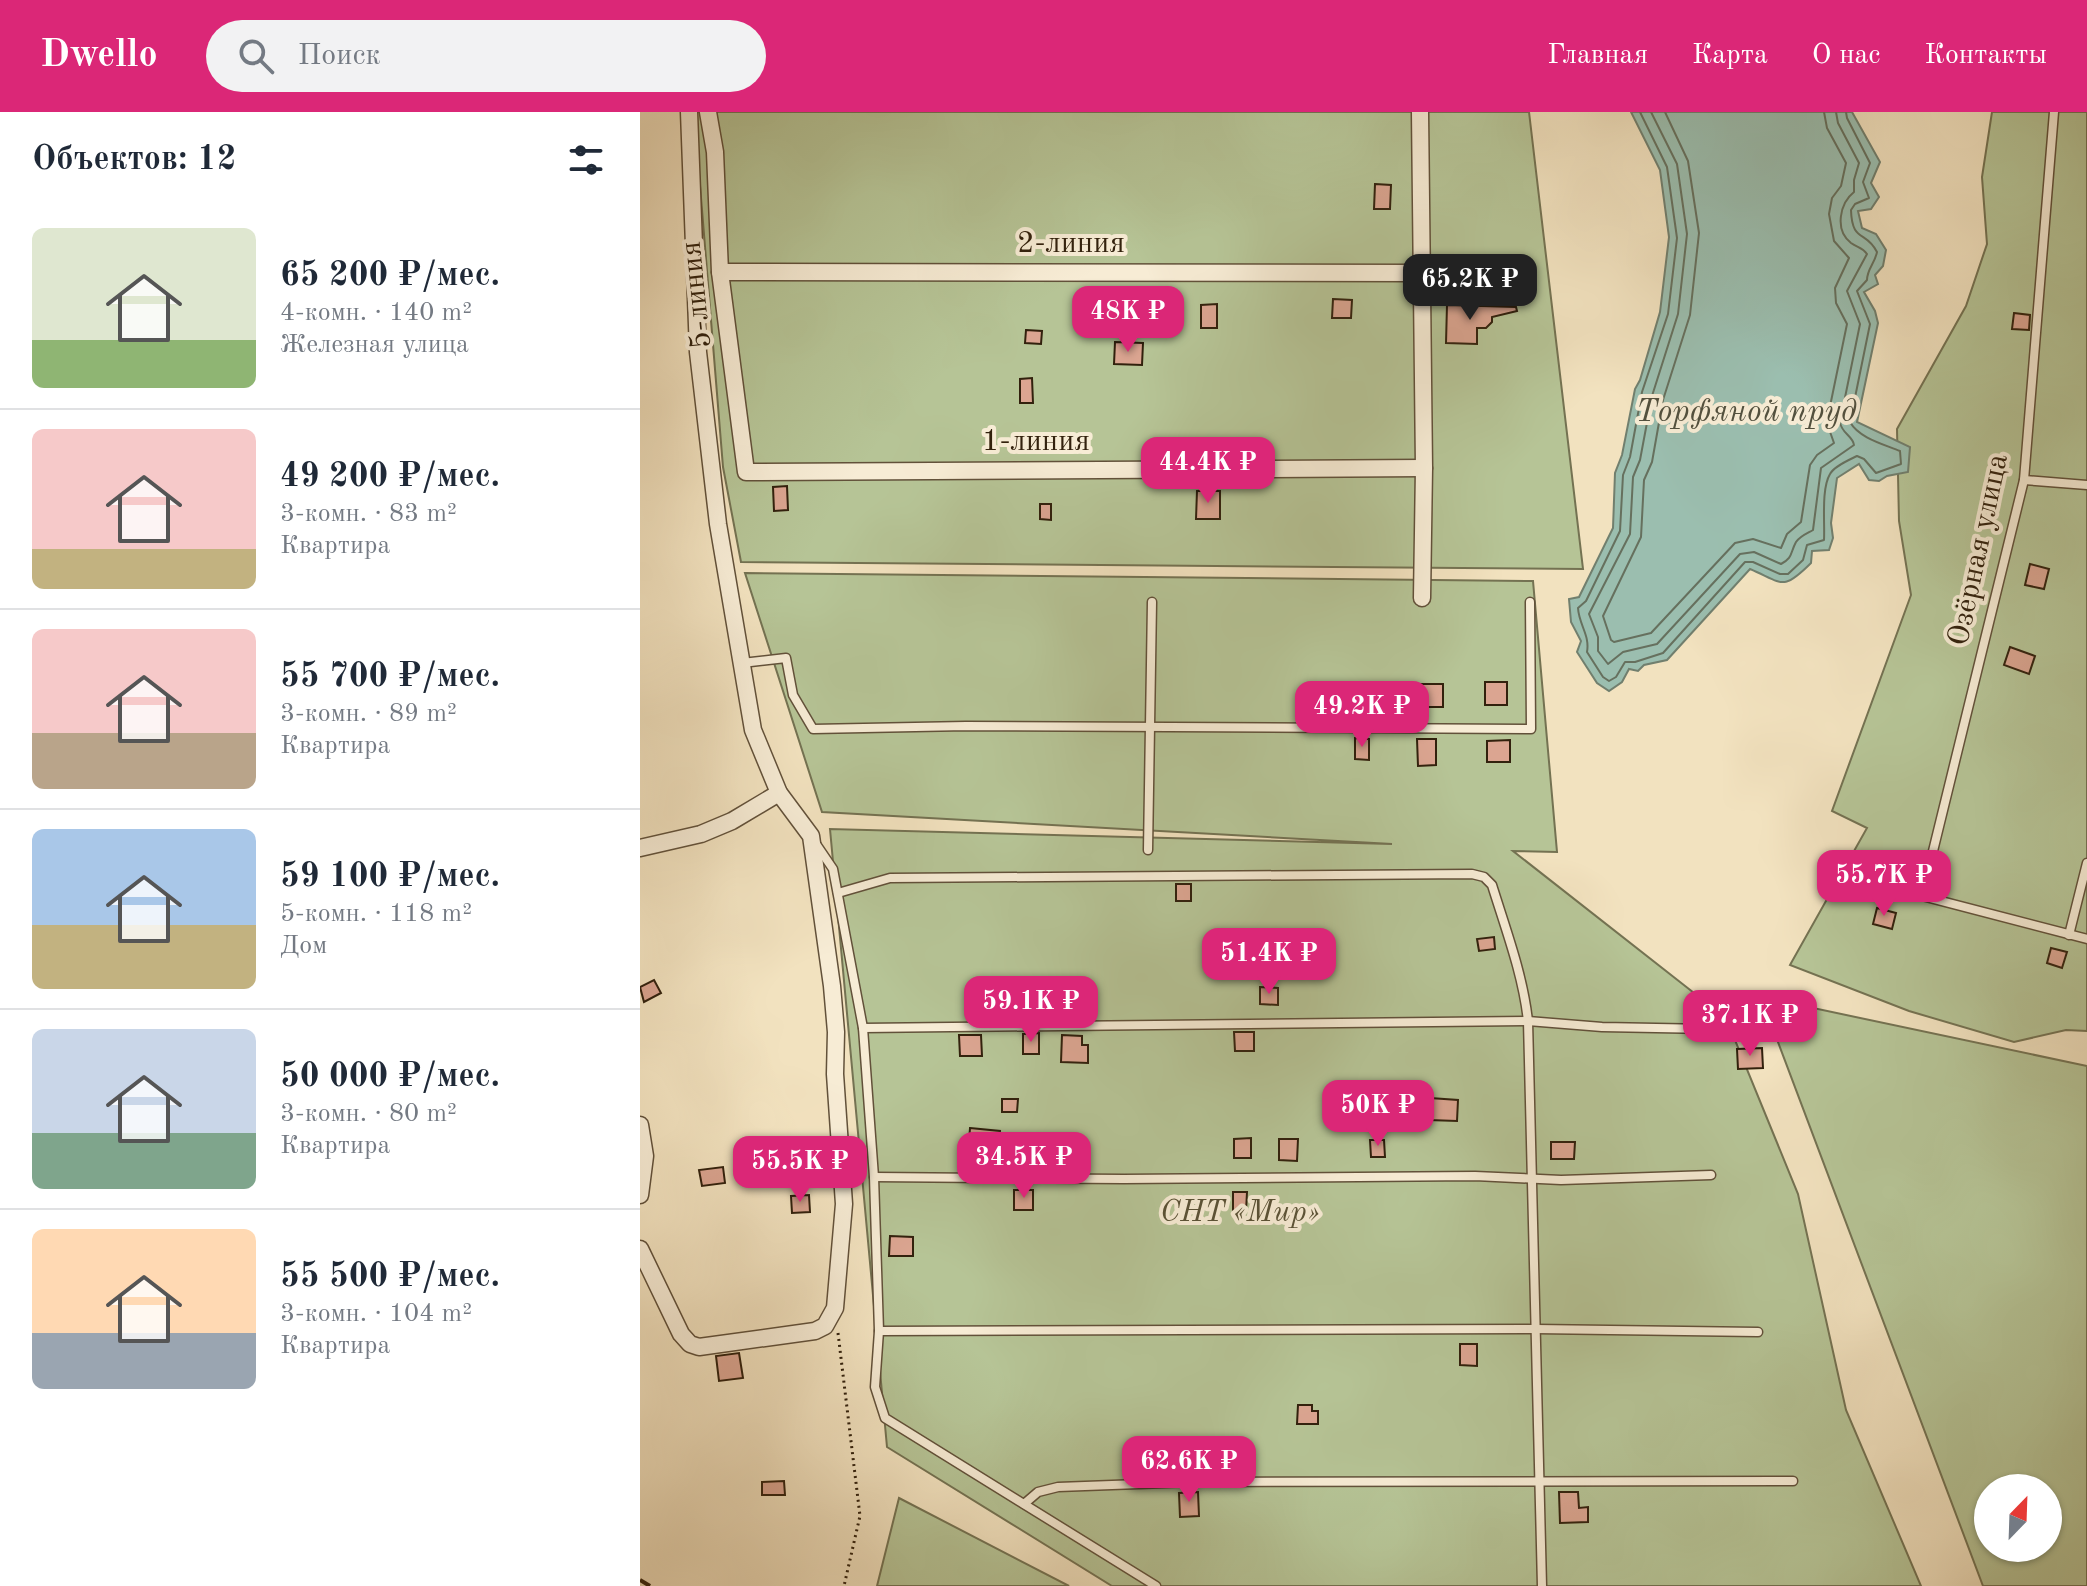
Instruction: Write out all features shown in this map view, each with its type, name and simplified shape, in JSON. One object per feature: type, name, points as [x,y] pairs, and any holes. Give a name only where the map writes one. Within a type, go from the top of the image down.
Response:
[{"type":"street","points":[[640,1249],[681,1334],[690,1344],[699,1347],[815,1331],[830,1320],[835,1308],[844,1204],[832,986],[811,836],[779,793],[753,730],[718,524],[701,393],[689,112]]},
{"type":"street","name":"5-линия","points":[[708,112],[715,152],[720,272],[746,472]]},
{"type":"street","points":[[1420,112],[1424,468],[1422,598]]},
{"type":"street","name":"2-линия","points":[[720,272],[1421,273]]},
{"type":"street","name":"1-линия","points":[[746,472],[1424,468]]},
{"type":"street","points":[[640,848],[701,834],[732,821],[779,793]]},
{"type":"street","points":[[640,1125],[645,1156],[640,1195]]},
{"type":"lane","name":"Озёрная улица","points":[[2054,112],[2024,480],[1922,896],[2069,935]]},
{"type":"lane","points":[[2024,480],[2087,485]]},
{"type":"lane","points":[[1148,850],[1152,602]]},
{"type":"lane","points":[[741,663],[786,658],[793,695],[813,729],[966,726],[1531,729],[1530,602]]},
{"type":"lane","points":[[811,836],[833,869],[863,1028],[874,1177],[879,1331],[875,1387],[885,1418],[1156,1586]]},
{"type":"lane","points":[[2087,863],[2069,935],[2087,939]]},
{"type":"lane","points":[[838,893],[890,878],[1472,874],[1484,877],[1492,885],[1525,995],[1528,1021],[1542,1586]]},
{"type":"lane","points":[[863,1028],[1528,1021],[1602,1027],[1710,1029]]},
{"type":"lane","points":[[874,1177],[1140,1179],[1475,1176],[1561,1180],[1711,1175]]},
{"type":"lane","points":[[879,1331],[1536,1329],[1758,1332]]},
{"type":"lane","points":[[1024,1504],[1038,1492],[1058,1487],[1193,1482],[1793,1481]]},
{"type":"path","points":[[835,1308],[860,1516],[844,1586]]},
{"type":"green space","points":[[694,112],[1529,112],[1583,569],[741,562],[723,467]]},
{"type":"green space","points":[[1992,112],[2087,112],[2087,1031],[2066,1030],[2014,1042],[1909,1011],[1790,965],[1867,828],[1832,811],[1911,595],[1899,521],[1897,429],[1966,306],[1987,244],[1982,177]]},
{"type":"green space","name":"СНТ «Мир»","points":[[745,573],[1533,581],[1557,852],[1513,851],[1726,1018],[1798,1194],[1846,1410],[1921,1586],[1112,1586],[887,1447],[830,829],[1392,844],[822,812]]},
{"type":"green space","points":[[1761,997],[2087,1066],[2087,1586],[1983,1586]]},
{"type":"green space","points":[[899,1498],[1069,1586],[877,1586]]},
{"type":"water","name":"Торфяной пруд","points":[[1631,112],[1852,112],[1880,162],[1871,183],[1879,197],[1871,209],[1858,211],[1862,228],[1876,234],[1886,250],[1883,266],[1875,275],[1878,284],[1864,292],[1878,323],[1857,422],[1910,447],[1908,472],[1887,476],[1879,481],[1869,480],[1859,464],[1837,478],[1831,523],[1833,538],[1829,550],[1812,551],[1811,563],[1788,581],[1776,581],[1750,569],[1667,660],[1644,665],[1638,671],[1629,669],[1622,682],[1609,691],[1597,683],[1577,652],[1581,641],[1571,622],[1569,599],[1579,597],[1613,528],[1615,473],[1622,455],[1635,389],[1660,312],[1669,237],[1660,170]]},
{"type":"building","points":[[1375,184],[1391,185],[1390,209],[1374,209]]},
{"type":"building","points":[[1333,299],[1352,300],[1351,318],[1332,318]]},
{"type":"building","points":[[1217,304],[1217,328],[1201,328],[1201,305]]},
{"type":"building","points":[[1447,305],[1516,307],[1517,311],[1492,317],[1486,328],[1477,328],[1477,344],[1446,343]]},
{"type":"building","points":[[2014,313],[2030,315],[2029,330],[2012,329]]},
{"type":"building","points":[[1026,330],[1042,331],[1041,344],[1025,343]]},
{"type":"building","points":[[1115,342],[1143,343],[1142,365],[1114,364]]},
{"type":"building","points":[[1032,378],[1033,403],[1020,403],[1020,379]]},
{"type":"building","points":[[787,486],[788,510],[774,511],[773,487]]},
{"type":"building","points":[[1197,491],[1220,491],[1220,519],[1196,519]]},
{"type":"building","points":[[1040,504],[1051,504],[1051,520],[1040,519]]},
{"type":"building","points":[[2030,564],[2049,569],[2044,589],[2025,585]]},
{"type":"building","points":[[2010,647],[2035,656],[2029,674],[2004,665]]},
{"type":"building","points":[[1485,682],[1507,682],[1507,705],[1485,705]]},
{"type":"building","points":[[1421,684],[1443,684],[1443,707],[1421,707]]},
{"type":"building","points":[[1381,700],[1394,700],[1394,712],[1381,712]]},
{"type":"building","points":[[1355,738],[1369,739],[1369,760],[1355,759]]},
{"type":"building","points":[[1417,739],[1436,739],[1436,765],[1418,766]]},
{"type":"building","points":[[1510,740],[1510,762],[1487,762],[1487,741]]},
{"type":"building","points":[[1176,884],[1191,884],[1191,901],[1176,901]]},
{"type":"building","points":[[1877,908],[1896,913],[1892,929],[1873,924]]},
{"type":"building","points":[[1494,937],[1495,949],[1479,951],[1477,939]]},
{"type":"building","points":[[2051,948],[2067,952],[2062,968],[2047,963]]},
{"type":"building","points":[[654,980],[661,993],[644,1002],[640,987]]},
{"type":"building","points":[[1260,987],[1278,988],[1278,1005],[1260,1004]]},
{"type":"building","points":[[1234,1032],[1254,1032],[1254,1051],[1235,1051]]},
{"type":"building","points":[[1039,1033],[1039,1054],[1023,1054],[1023,1034]]},
{"type":"building","points":[[959,1035],[981,1035],[982,1056],[960,1056]]},
{"type":"building","points":[[1062,1035],[1082,1036],[1082,1045],[1088,1045],[1088,1063],[1061,1062]]},
{"type":"building","points":[[1762,1048],[1763,1068],[1738,1069],[1737,1049]]},
{"type":"building","points":[[1430,1098],[1458,1100],[1457,1121],[1429,1120]]},
{"type":"building","points":[[1002,1099],[1018,1099],[1017,1112],[1002,1112]]},
{"type":"building","points":[[970,1128],[1000,1131],[998,1159],[968,1156]]},
{"type":"building","points":[[1251,1138],[1251,1158],[1234,1158],[1234,1139]]},
{"type":"building","points":[[1279,1139],[1298,1139],[1297,1161],[1279,1160]]},
{"type":"building","points":[[1370,1140],[1384,1140],[1385,1157],[1371,1157]]},
{"type":"building","points":[[1551,1142],[1575,1142],[1574,1159],[1551,1159]]},
{"type":"building","points":[[723,1167],[725,1183],[702,1186],[699,1170]]},
{"type":"building","points":[[1014,1190],[1033,1190],[1033,1210],[1014,1210]]},
{"type":"building","points":[[1233,1192],[1247,1192],[1246,1212],[1233,1211]]},
{"type":"building","points":[[809,1195],[810,1212],[792,1213],[791,1196]]},
{"type":"building","points":[[890,1236],[913,1237],[913,1256],[889,1256]]},
{"type":"building","points":[[1460,1344],[1477,1344],[1477,1366],[1460,1365]]},
{"type":"building","points":[[739,1353],[743,1378],[719,1381],[716,1356]]},
{"type":"building","points":[[1298,1405],[1312,1405],[1312,1411],[1318,1411],[1318,1424],[1297,1424]]},
{"type":"building","points":[[784,1481],[785,1495],[762,1495],[762,1482]]},
{"type":"building","points":[[1198,1492],[1199,1516],[1180,1517],[1179,1493]]},
{"type":"building","points":[[1559,1492],[1578,1492],[1579,1508],[1588,1507],[1588,1522],[1560,1523]]},
{"type":"railway","points":[[640,1580],[650,1586]]}]
